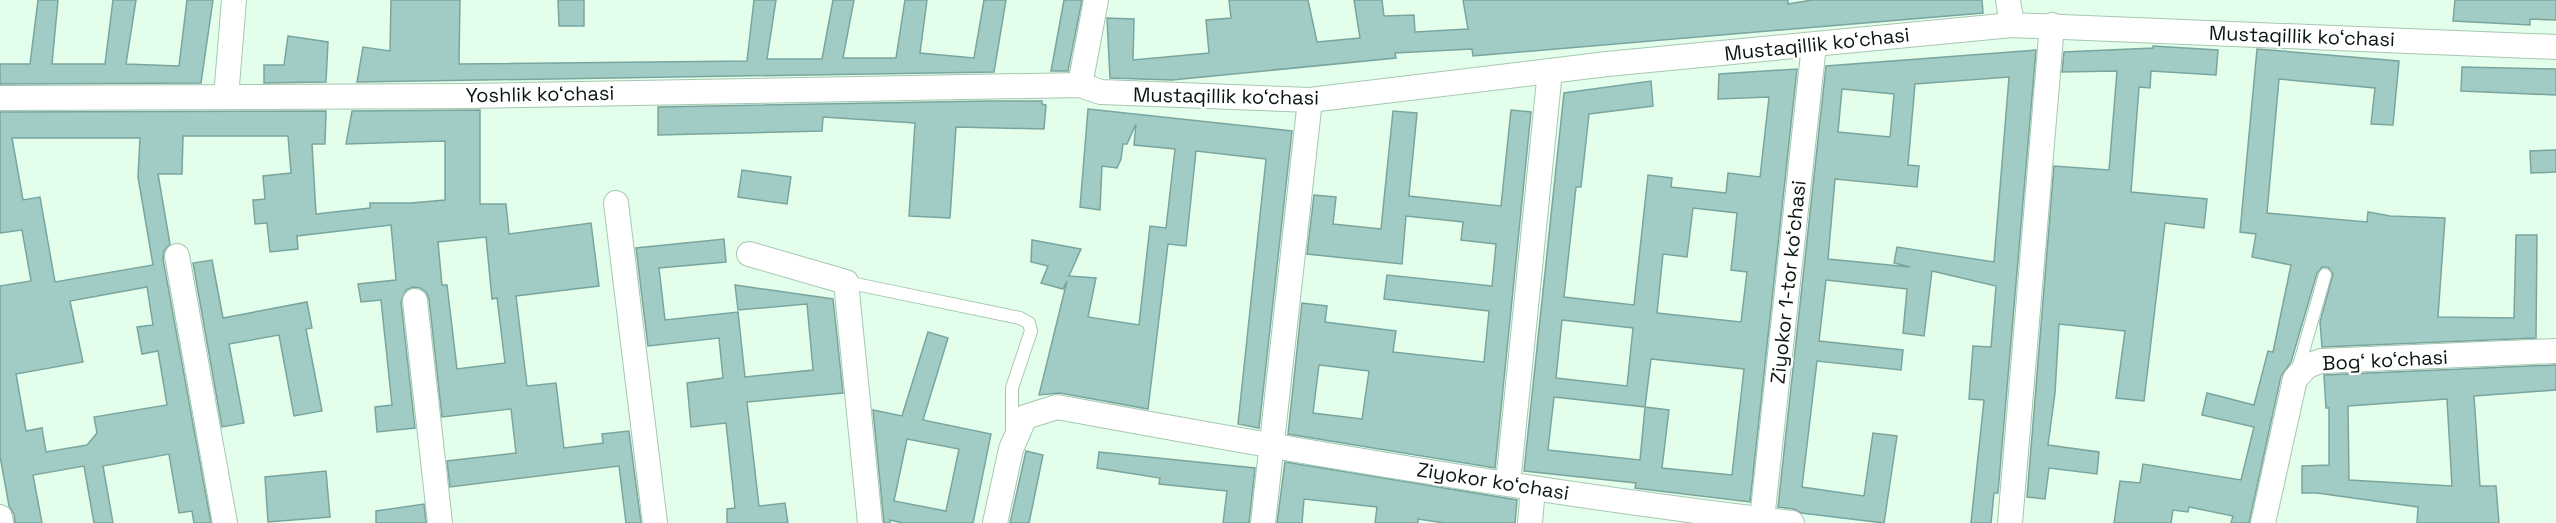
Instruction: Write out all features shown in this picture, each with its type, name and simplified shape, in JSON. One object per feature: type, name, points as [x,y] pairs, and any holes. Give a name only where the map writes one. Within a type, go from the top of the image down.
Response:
[{"type":"street","points":[[226,97],[234,0]]},
{"type":"street","points":[[1080,85],[1096,0]]},
{"type":"street","points":[[2008,0],[2013,25]]},
{"type":"street","name":"Mustaqillik koʻchasi","points":[[1080,85],[1101,92],[1310,100],[1550,71],[2013,25],[2556,47]]},
{"type":"street","points":[[2010,523],[2052,26]]},
{"type":"street","name":"Ziyokor 1-tor koʻchasi","points":[[1762,519],[1814,45]]},
{"type":"street","points":[[1508,483],[1550,71]]},
{"type":"street","name":"Yoshlik koʻchasi","points":[[0,98],[478,96],[1080,85]]},
{"type":"street","points":[[1263,523],[1310,100]]},
{"type":"street","points":[[616,204],[656,523]]},
{"type":"street","points":[[749,254],[846,282],[870,523]]},
{"type":"street","points":[[177,256],[225,523]]},
{"type":"street","points":[[415,301],[440,523]]},
{"type":"street","name":"Bogʻ koʻchasi","points":[[2263,523],[2295,379],[2307,366],[2321,361],[2556,351]]},
{"type":"street","name":"Ziyokor koʻchasi","points":[[995,523],[1011,450],[1025,417],[1057,406],[1271,446],[1533,488],[1790,523]]},
{"type":"street","points":[[1530,523],[1533,488]]},
{"type":"street","points":[[0,517],[1,523]]},
{"type":"lane","points":[[2295,379],[2325,275]]},
{"type":"lane","points":[[846,282],[1020,318],[1029,323],[1031,331],[1012,388],[1011,450]]},
{"type":"building","points":[[38,0],[58,0],[52,64],[105,64],[113,0],[136,0],[126,64],[179,66],[187,0],[213,0],[201,83],[0,84],[0,64],[30,64]]},
{"type":"building","points":[[391,0],[460,0],[459,64],[747,61],[754,0],[776,0],[767,59],[822,59],[833,0],[854,0],[843,58],[896,58],[905,0],[927,0],[920,53],[974,58],[984,0],[1006,0],[994,72],[357,82],[363,47],[390,51]]},
{"type":"building","points":[[558,0],[584,0],[584,26],[559,26]]},
{"type":"building","points":[[1064,0],[1082,0],[1068,71],[1051,71]]},
{"type":"building","points":[[1229,0],[1308,0],[1317,42],[1360,38],[1354,0],[1382,0],[1384,16],[1414,15],[1415,32],[1468,29],[1463,0],[1788,0],[1788,4],[1812,0],[1982,0],[1983,13],[1473,56],[1472,49],[1395,53],[1396,58],[1172,80],[1110,78],[1107,18],[1134,19],[1133,60],[1209,53],[1206,20],[1231,18]]},
{"type":"building","points":[[2455,0],[2556,0],[2556,20],[2530,19],[2530,25],[2453,21]]},
{"type":"building","points":[[288,36],[328,42],[326,82],[264,83],[264,65],[284,65]]},
{"type":"building","points":[[2153,46],[2218,50],[2216,75],[2151,71],[2150,88],[2139,87],[2131,192],[2207,199],[2204,228],[2165,223],[2144,401],[2116,398],[2125,331],[2059,324],[2055,393],[2048,445],[2099,452],[2097,474],[2049,468],[2045,499],[2027,497],[2054,166],[2109,170],[2117,71],[2062,72],[2064,52],[2153,48]]},
{"type":"building","points":[[2257,49],[2399,61],[2393,125],[2371,124],[2375,88],[2279,79],[2267,213],[2367,222],[2368,212],[2390,216],[2445,218],[2438,317],[2514,318],[2516,235],[2537,235],[2536,338],[2322,347],[2320,322],[2333,274],[2328,267],[2322,267],[2317,273],[2291,362],[2281,376],[2249,523],[2231,523],[2233,516],[2189,507],[2188,512],[2173,510],[2171,523],[2114,523],[2120,481],[2140,483],[2143,464],[2241,480],[2254,427],[2202,415],[2207,393],[2254,405],[2268,351],[2273,352],[2291,265],[2252,257],[2256,234],[2240,232]]},
{"type":"building","points":[[2036,50],[1998,493],[1994,493],[1991,523],[1971,523],[1984,400],[1969,399],[1973,346],[1991,347],[1996,286],[1932,271],[1924,336],[1903,333],[1907,289],[1826,280],[1819,341],[1903,350],[1901,370],[1817,361],[1802,487],[1864,496],[1873,433],[1897,436],[1884,523],[1801,513],[1794,509],[1778,507],[1826,66]],"holes":[[[2009,77],[1994,262],[1897,247],[1894,263],[1910,267],[1828,259],[1835,179],[1917,187],[1919,166],[1908,165],[1915,84]],[[1842,89],[1894,94],[1890,137],[1838,132]]]},
{"type":"building","points":[[2462,67],[2556,69],[2556,95],[2461,91]]},
{"type":"building","points":[[1797,69],[1750,502],[1635,488],[1636,483],[1524,471],[1564,93],[1651,81],[1653,106],[1589,114],[1581,187],[1576,187],[1564,297],[1634,305],[1648,175],[1672,178],[1671,187],[1726,193],[1728,173],[1760,177],[1769,97],[1718,99],[1719,74]],"holes":[[[1693,208],[1737,213],[1731,270],[1747,272],[1741,322],[1657,313],[1663,254],[1687,257]],[[1562,320],[1633,328],[1627,386],[1556,378]],[[1651,359],[1744,369],[1732,475],[1662,468],[1669,410],[1645,407]],[[1554,397],[1645,407],[1640,460],[1548,450]]]},
{"type":"building","points":[[1042,101],[1042,104],[1046,105],[1044,129],[956,127],[950,218],[909,216],[915,123],[823,117],[822,131],[658,135],[658,107]]},
{"type":"building","points":[[1088,109],[1292,131],[1259,428],[1238,424],[1266,159],[1196,151],[1186,246],[1168,244],[1148,409],[1060,393],[1039,395],[1067,281],[1063,289],[1041,283],[1048,266],[1031,262],[1032,240],[1081,249],[1069,276],[1096,278],[1088,317],[1139,325],[1150,226],[1166,228],[1175,149],[1134,145],[1136,124],[1127,144],[1123,144],[1117,168],[1102,166],[1100,210],[1080,207]]},
{"type":"building","points":[[480,110],[480,204],[506,204],[509,234],[591,223],[599,286],[516,296],[527,386],[556,383],[564,448],[603,443],[602,434],[629,431],[641,523],[626,523],[619,466],[450,487],[447,461],[516,453],[511,409],[442,417],[429,299],[426,292],[420,288],[413,287],[406,290],[401,302],[415,428],[377,432],[375,407],[392,405],[381,300],[361,302],[358,284],[396,280],[391,225],[297,236],[298,249],[270,252],[267,223],[255,224],[253,200],[265,199],[263,176],[291,173],[288,136],[183,136],[182,174],[158,174],[170,244],[164,251],[163,259],[211,523],[194,523],[192,511],[179,513],[169,454],[103,466],[113,523],[94,523],[84,466],[33,475],[42,523],[15,523],[14,514],[9,506],[0,456],[0,286],[31,281],[22,230],[0,233],[0,112],[326,111],[325,144],[312,144],[316,214],[370,208],[370,203],[445,200],[445,141],[346,144],[352,111]],"holes":[[[12,138],[140,138],[138,177],[153,265],[55,282],[40,197],[23,200]],[[486,237],[492,299],[497,298],[505,363],[457,369],[447,285],[442,285],[438,242]],[[147,287],[153,325],[137,327],[142,354],[158,351],[167,405],[94,417],[97,433],[87,445],[46,452],[42,428],[26,431],[16,374],[83,362],[70,301]]]},
{"type":"building","points":[[1511,110],[1531,112],[1495,468],[1288,434],[1302,303],[1327,306],[1325,322],[1396,331],[1393,352],[1484,362],[1489,311],[1384,299],[1387,275],[1492,286],[1496,244],[1461,240],[1463,222],[1406,216],[1402,264],[1307,254],[1314,195],[1336,197],[1333,224],[1381,229],[1393,111],[1417,113],[1409,196],[1501,206]],"holes":[[[1319,365],[1369,371],[1362,419],[1313,413]]]},
{"type":"building","points":[[2556,150],[2556,172],[2531,173],[2530,151]]},
{"type":"building","points":[[742,170],[791,177],[787,204],[738,197]]},
{"type":"building","points":[[724,239],[726,262],[659,268],[665,320],[738,312],[745,377],[813,370],[807,304],[738,310],[735,285],[833,299],[843,393],[747,402],[759,506],[785,503],[788,523],[727,523],[727,509],[735,508],[726,423],[691,427],[687,383],[723,378],[719,338],[648,346],[636,248]]},
{"type":"building","points":[[212,260],[223,318],[307,302],[312,328],[306,329],[322,411],[294,416],[279,335],[229,344],[244,423],[222,427],[193,263]]},
{"type":"building","points":[[928,332],[948,338],[923,420],[991,434],[973,523],[903,523],[890,520],[890,523],[884,523],[873,410],[902,416]],"holes":[[[907,439],[959,449],[946,511],[894,501]]]},
{"type":"building","points":[[2556,365],[2556,390],[2474,396],[2480,486],[2496,486],[2499,523],[2417,523],[2418,507],[2302,493],[2302,466],[2329,465],[2329,408],[2326,408],[2324,375]],"holes":[[[2447,399],[2452,486],[2349,480],[2348,406]]]},
{"type":"building","points":[[1026,451],[1043,455],[1029,523],[1010,523]]},
{"type":"building","points":[[1099,452],[1255,468],[1249,523],[1223,523],[1227,491],[1159,484],[1160,478],[1097,468]]},
{"type":"building","points":[[1285,462],[1517,500],[1515,523],[1444,523],[1418,519],[1418,523],[1375,523],[1377,507],[1304,499],[1302,523],[1277,523]]},
{"type":"building","points":[[326,471],[330,517],[268,522],[265,477]]},
{"type":"building","points":[[424,504],[426,523],[376,523],[376,511]]}]
